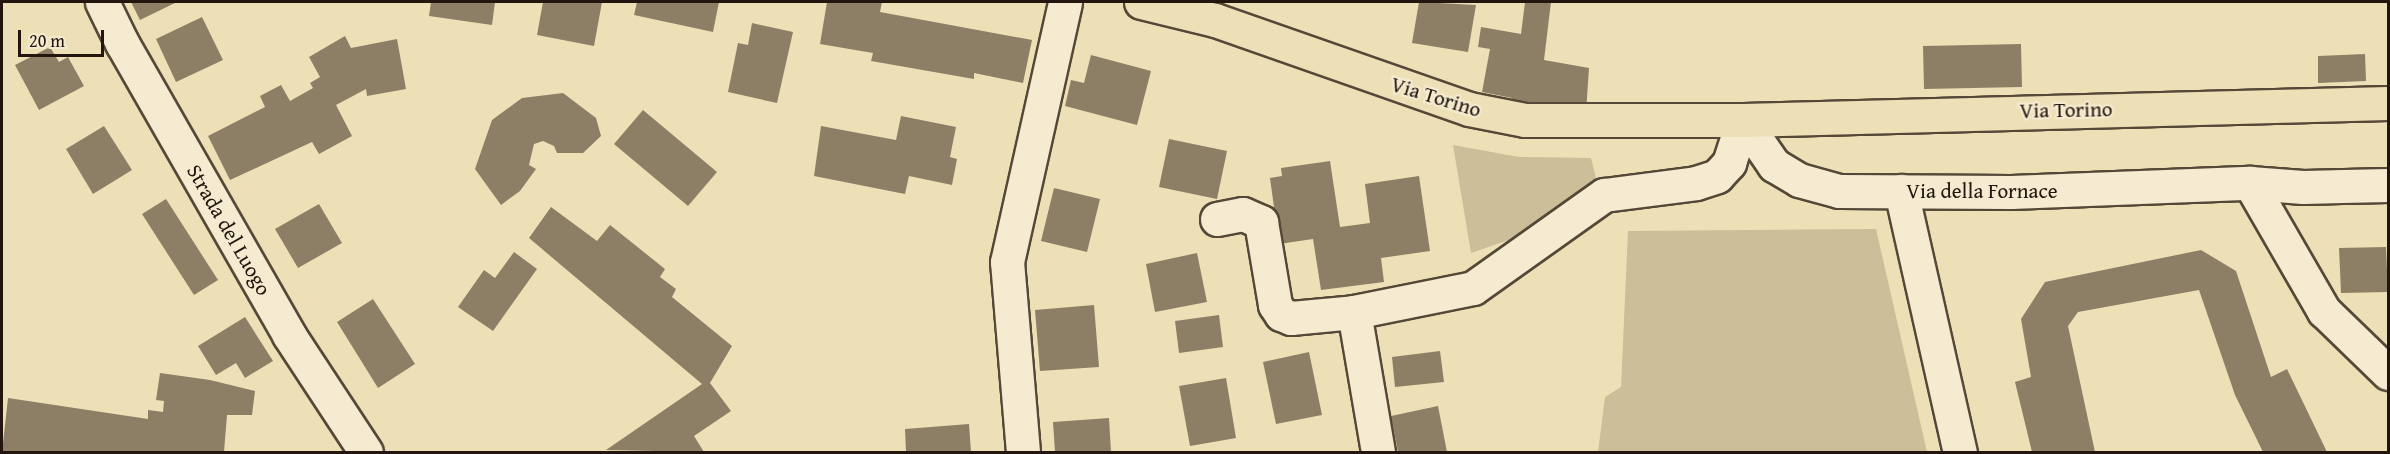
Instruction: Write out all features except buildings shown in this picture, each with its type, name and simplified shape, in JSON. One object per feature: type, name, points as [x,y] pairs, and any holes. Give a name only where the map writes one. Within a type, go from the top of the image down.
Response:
[{"type":"main road","name":"Via Torino","points":[[1141,2],[1215,20],[1480,111],[1525,120],[1573,122],[1743,120],[2388,103]]},
{"type":"street","name":"Strada del Luogo","points":[[102,2],[122,44],[289,335],[366,453]]},
{"type":"street","points":[[1023,453],[1006,262],[1065,2]]},
{"type":"street","points":[[1217,219],[1242,214],[1255,216],[1261,222],[1275,306],[1281,314],[1291,318],[1354,312],[1473,288],[1604,195],[1696,183],[1717,176],[1729,163],[1743,120]]},
{"type":"street","name":"Via della Fornace","points":[[1743,120],[1774,165],[1798,180],[1839,191],[2011,192],[2250,183],[2303,187],[2388,185]]},
{"type":"street","points":[[2250,183],[2324,311],[2388,373]]},
{"type":"street","points":[[1901,191],[1960,453]]},
{"type":"street","points":[[1354,312],[1378,453]]},
{"type":"shaded area","points":[[1453,145],[1519,157],[1591,158],[1597,182],[1523,235],[1471,253]]},
{"type":"shaded area","points":[[1876,229],[1927,452],[1598,452],[1605,397],[1621,387],[1628,231]]}]
